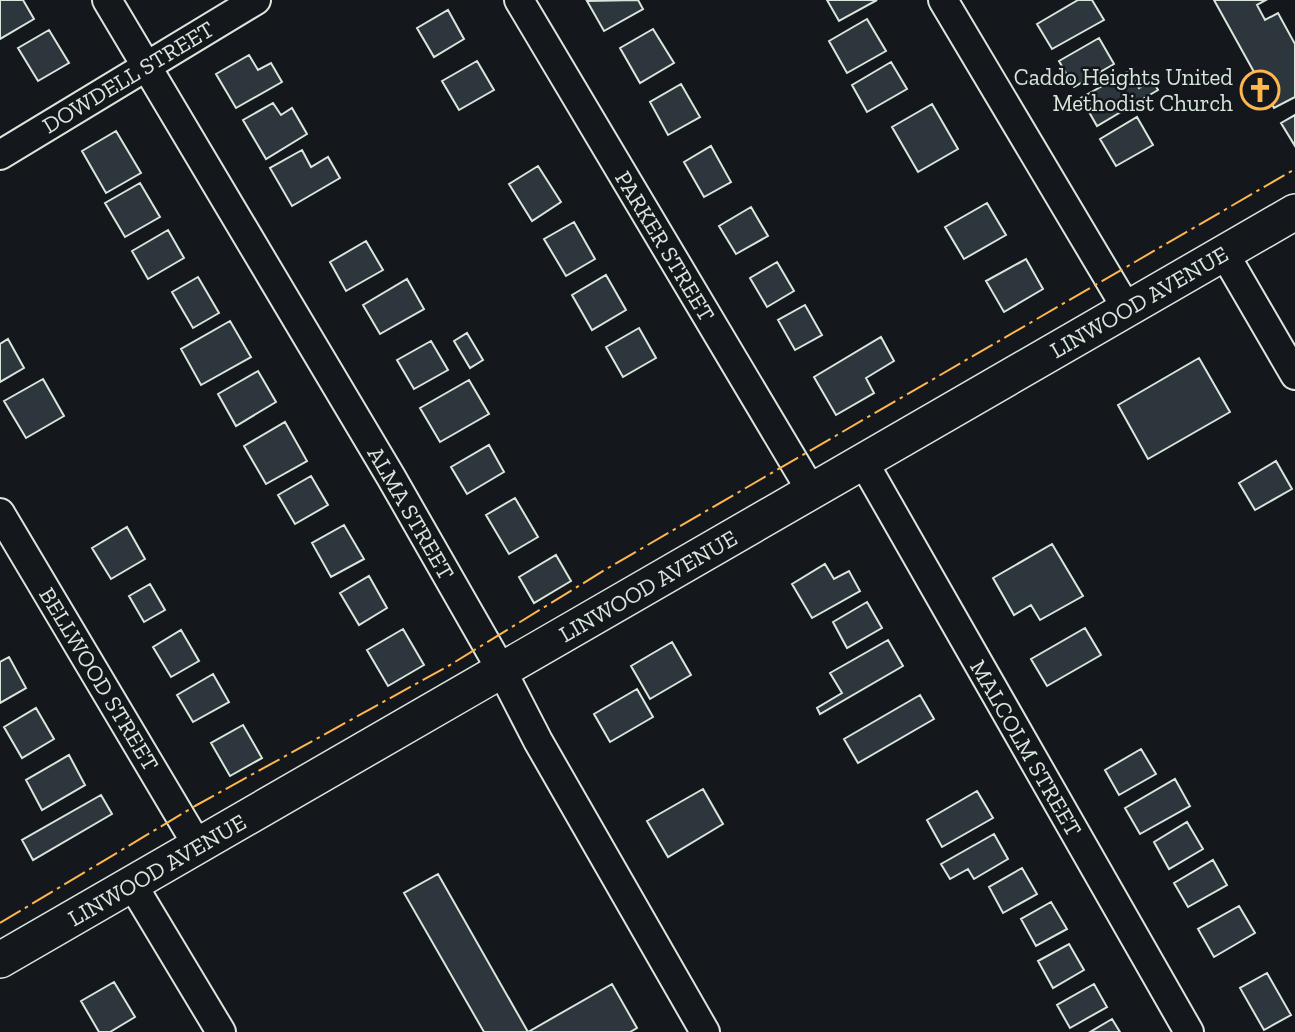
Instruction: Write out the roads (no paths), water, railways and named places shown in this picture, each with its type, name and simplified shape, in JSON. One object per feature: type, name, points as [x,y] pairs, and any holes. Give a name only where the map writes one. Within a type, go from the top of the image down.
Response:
[{"type":"main road","name":"LINWOOD AVENUE","points":[[0,960],[1295,212]]},
{"type":"street","name":"ALMA STREET","points":[[107,0],[391,477],[502,671],[545,754],[705,1032]]},
{"type":"street","name":"DOWDELL STREET","points":[[0,155],[256,0]]},
{"type":"street","name":"PARKER STREET","points":[[519,0],[812,492]]},
{"type":"street","points":[[943,0],[1127,309]]},
{"type":"street","points":[[1224,253],[1295,375]]},
{"type":"street","name":"MALCOLM STREET","points":[[864,463],[1189,1032]]},
{"type":"street","name":"BELLWOOD STREET","points":[[0,513],[198,846]]},
{"type":"street","points":[[132,884],[221,1032]]},
{"type":"place","name":"Caddo Heights United Methodist Church","points":[[1260,90]]}]
